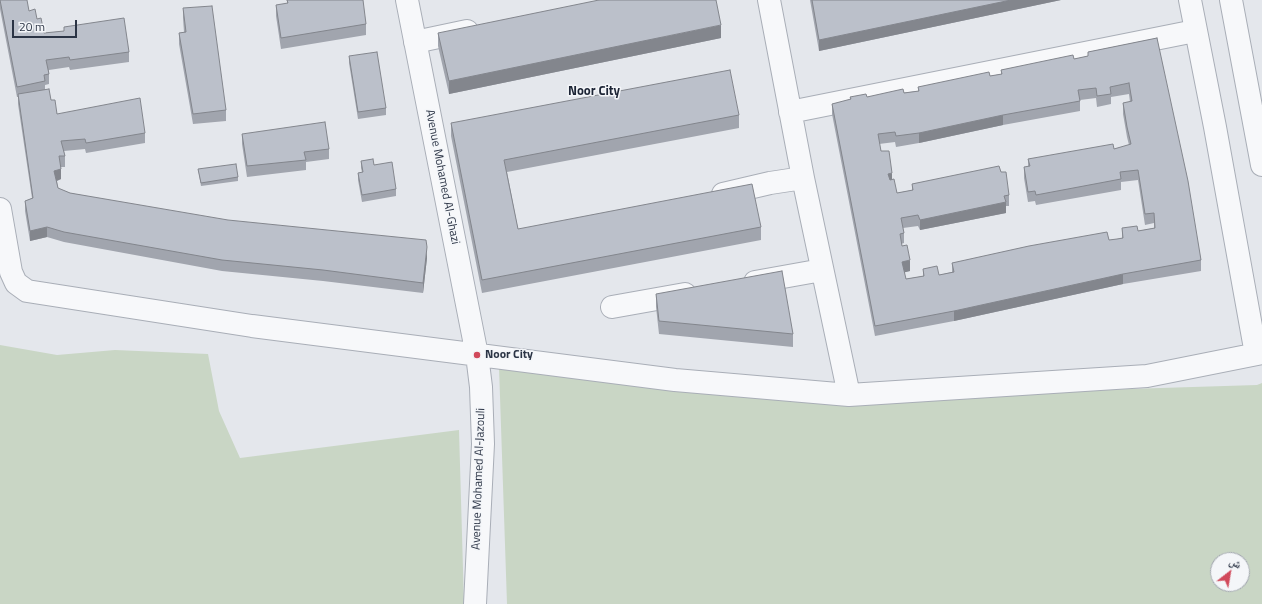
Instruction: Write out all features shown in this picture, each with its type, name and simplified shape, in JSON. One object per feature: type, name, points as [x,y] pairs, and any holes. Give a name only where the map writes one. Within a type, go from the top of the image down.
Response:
[{"type":"street","name":"Avenue Mohamed Al-Ghazi","points":[[407,0],[477,355]]},
{"type":"street","points":[[769,0],[803,178],[849,395]]},
{"type":"street","points":[[0,208],[11,272],[16,283],[27,291],[260,327],[675,380],[849,395],[1147,376],[1259,353],[1190,0]]},
{"type":"street","points":[[1232,0],[1258,121],[1262,165]]},
{"type":"street","points":[[416,42],[489,27]]},
{"type":"street","points":[[790,112],[1195,31]]},
{"type":"street","points":[[701,199],[770,183],[803,178]]},
{"type":"street","points":[[737,285],[822,270]]},
{"type":"street","points":[[612,307],[706,291]]},
{"type":"street","name":"Avenue Mohamed Al-Jazouli","points":[[475,604],[483,444],[481,387],[477,355]]},
{"type":"green space","points":[[0,345],[57,355],[115,350],[208,354],[219,411],[240,458],[459,430],[464,604],[0,604]]},
{"type":"green space","points":[[499,367],[839,398],[1257,385],[1262,383],[1262,604],[507,604]]},
{"type":"building","points":[[0,0],[27,0],[29,11],[35,9],[37,19],[41,18],[44,33],[64,31],[64,27],[124,18],[129,52],[70,60],[69,57],[46,60],[49,74],[44,75],[45,81],[17,87]]},
{"type":"building","points":[[287,0],[363,0],[366,24],[281,38],[276,5],[288,3]]},
{"type":"building","points":[[599,0],[716,0],[721,25],[449,81],[438,33]]},
{"type":"building","points":[[812,0],[1011,0],[819,40]]},
{"type":"building","points":[[212,6],[226,110],[193,114],[179,33],[186,32],[183,8]]},
{"type":"building","points":[[1157,38],[1188,181],[1201,260],[1123,274],[954,311],[875,326],[832,104],[851,99],[850,97],[866,94],[867,97],[903,89],[904,93],[919,91],[918,87],[989,72],[990,76],[1002,74],[1001,70],[1073,55],[1074,59],[1088,56],[1088,52]],"holes":[[[1129,83],[1132,101],[1123,103],[1131,144],[1114,149],[1113,144],[1028,159],[1030,166],[1024,167],[1028,192],[1035,191],[1036,195],[1121,179],[1120,172],[1138,170],[1145,214],[1154,213],[1155,228],[1138,231],[1137,226],[1122,228],[1123,238],[1117,239],[1109,240],[1107,232],[1029,246],[952,263],[954,272],[939,275],[937,266],[923,269],[924,276],[906,279],[902,262],[910,260],[907,245],[902,246],[900,234],[904,233],[901,218],[918,215],[920,220],[1006,202],[1004,196],[1009,195],[1006,172],[1001,172],[999,166],[912,184],[913,190],[897,193],[894,179],[890,180],[888,174],[892,173],[889,151],[881,151],[878,134],[895,132],[896,136],[919,133],[1003,115],[1080,101],[1078,90],[1096,88],[1097,96],[1111,94],[1110,87]]]},
{"type":"building","points":[[377,52],[386,108],[358,112],[349,56]]},
{"type":"building","points":[[730,70],[739,115],[504,160],[518,229],[752,184],[761,227],[482,280],[451,123]]},
{"type":"building","points":[[49,89],[51,100],[55,100],[57,114],[140,98],[145,133],[86,143],[85,139],[61,141],[65,156],[59,156],[61,169],[54,171],[58,188],[70,193],[228,220],[426,240],[427,247],[423,283],[323,270],[222,260],[64,232],[47,227],[30,231],[25,201],[33,198],[18,94]]},
{"type":"building","points":[[325,122],[329,149],[304,152],[306,160],[247,166],[242,134]]},
{"type":"building","points":[[373,159],[374,165],[392,162],[396,189],[362,195],[358,173],[363,172],[361,161]]},
{"type":"building","points":[[236,164],[238,177],[201,183],[198,169]]},
{"type":"building","points":[[782,271],[793,334],[659,321],[656,294]]},
{"type":"place","name":"Noor City","points":[[477,355]]},
{"type":"district","name":"Noor City","points":[[594,92]]}]
